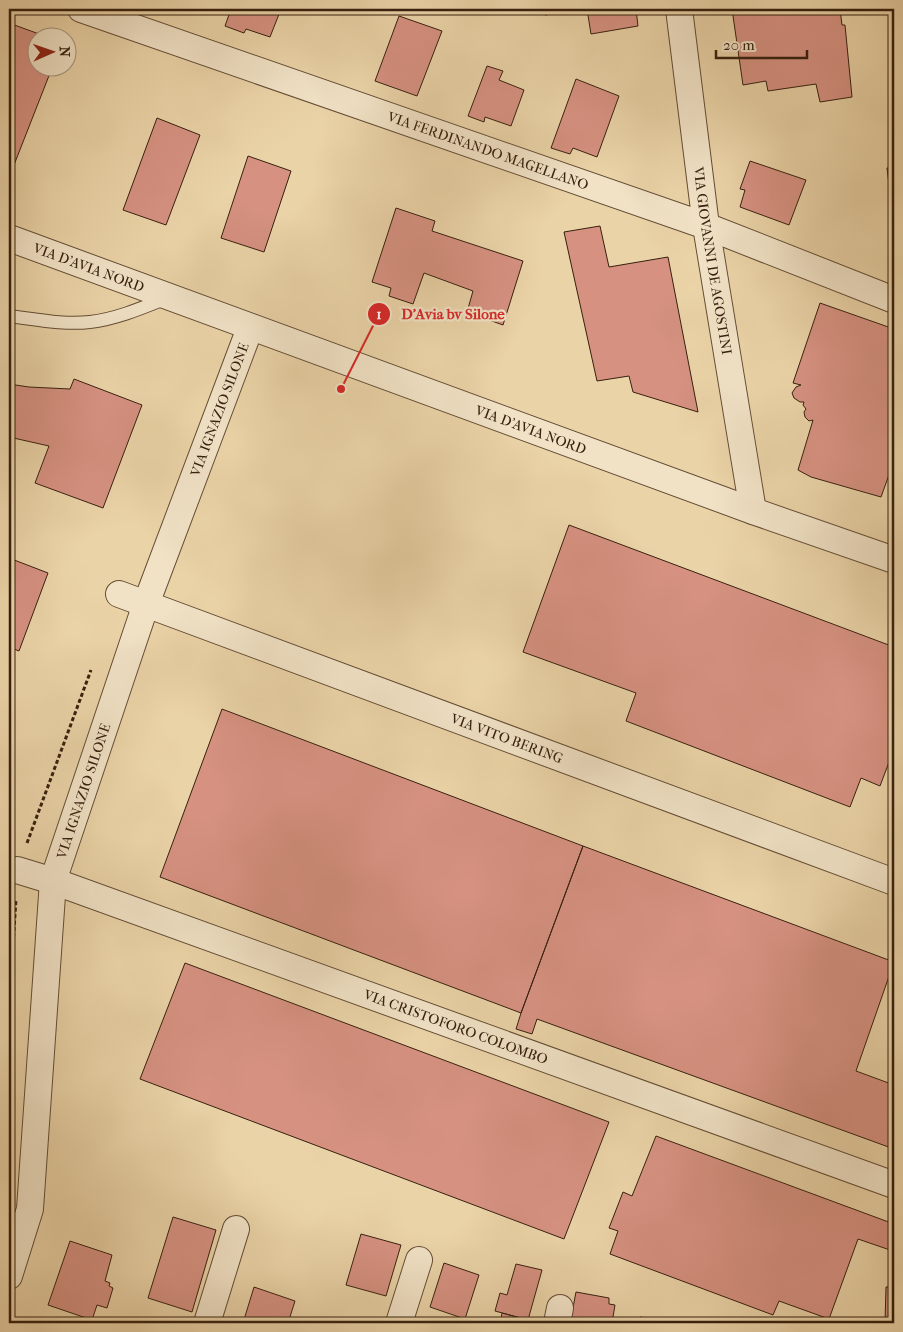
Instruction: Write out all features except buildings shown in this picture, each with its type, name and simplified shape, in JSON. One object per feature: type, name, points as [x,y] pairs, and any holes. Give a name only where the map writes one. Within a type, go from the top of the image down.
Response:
[{"type":"street","name":"VIA FERDINANDO MAGELLANO","points":[[81,9],[706,226],[894,300]]},
{"type":"street","name":"VIA GIOVANNI DE AGOSTINI","points":[[680,9],[706,226],[753,511]]},
{"type":"street","name":"VIA D'AVIA NORD","points":[[9,238],[250,328],[753,511],[894,560]]},
{"type":"street","name":"VIA IGNAZIO SILONE","points":[[9,1276],[30,1209],[53,881],[146,604],[250,328]]},
{"type":"street","name":"VIA VITO BERING","points":[[119,594],[894,882]]},
{"type":"street","name":"VIA CRISTOFORO COLOMBO","points":[[18,870],[894,1185]]},
{"type":"street","points":[[207,1323],[236,1229]]},
{"type":"street","points":[[399,1323],[419,1260]]},
{"type":"lane","name":"VIA D'AVIA NORD","points":[[9,316],[47,321],[89,322],[132,312],[170,298]]},
{"type":"place","name":"D'Avia bv Silone","points":[[341,389]]}]
